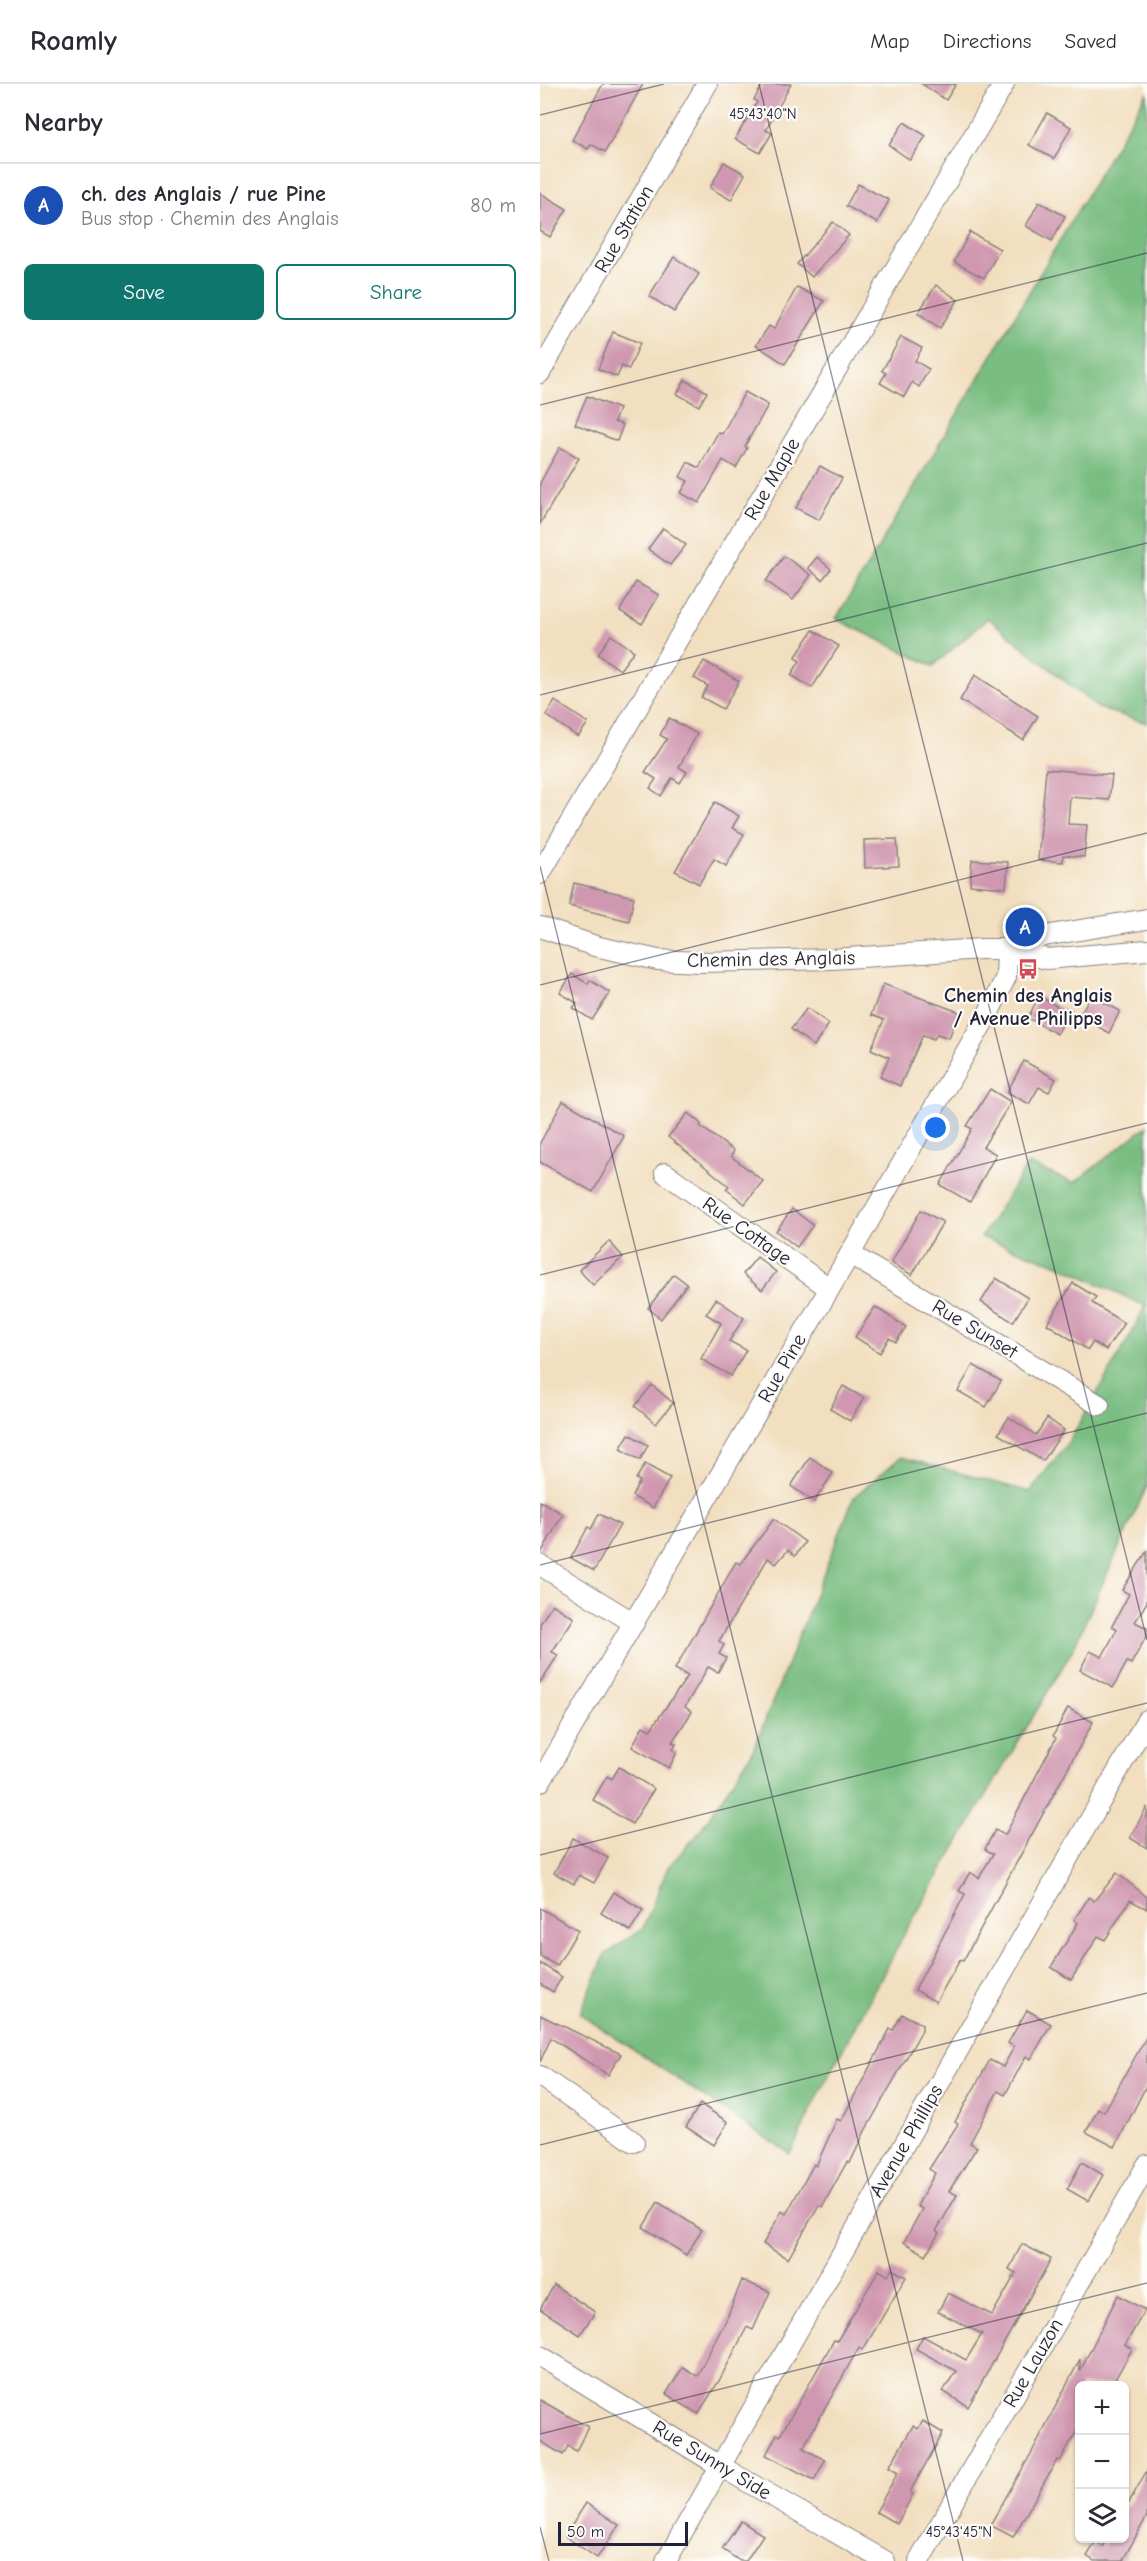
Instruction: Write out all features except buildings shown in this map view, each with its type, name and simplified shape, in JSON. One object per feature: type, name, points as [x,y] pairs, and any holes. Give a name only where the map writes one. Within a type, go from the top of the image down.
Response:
[{"type":"street","name":"Rue Station","points":[[540,373],[707,84]]},
{"type":"street","name":"Rue Maple","points":[[540,874],[1004,84]]},
{"type":"street","name":"Chemin des Anglais","points":[[540,927],[595,946],[658,960],[700,962],[832,959],[1007,949],[1044,936],[1147,919]]},
{"type":"street","name":"Chemin des Anglais","points":[[1007,949],[1047,959],[1147,950]]},
{"type":"street","name":"Rue Pine","points":[[540,1782],[850,1254],[989,1012],[1006,977],[1007,949]]},
{"type":"street","name":"Rue Cottage","points":[[665,1173],[829,1288]]},
{"type":"street","name":"Rue Sunset","points":[[850,1254],[1099,1405]]},
{"type":"street","points":[[540,1565],[633,1623]]},
{"type":"street","name":"Avenue Phillips","points":[[666,2561],[1147,1720]]},
{"type":"street","points":[[540,2076],[634,2142]]},
{"type":"street","name":"Rue Lauzon","points":[[919,2561],[1147,2164]]},
{"type":"street","name":"Rue Sunny Side","points":[[540,2356],[720,2466],[885,2561]]},
{"type":"green space","points":[[1147,93],[1147,723],[1098,708],[988,618],[933,666],[836,619]]},
{"type":"green space","points":[[1147,1126],[1147,1486],[1072,1651],[907,1929],[819,2094],[790,2154],[580,2014],[605,1955],[643,1928],[668,1867],[698,1834],[753,1751],[854,1497],[901,1457],[1030,1492],[1070,1440],[1145,1306],[1059,1265],[981,1237],[1028,1164],[1074,1183]]},
{"type":"place","name":"ch. des Anglais / rue Pine","points":[[1025,927]]},
{"type":"place","name":"Chemin des Anglais / Avenue Philipps","points":[[1028,969]]}]
